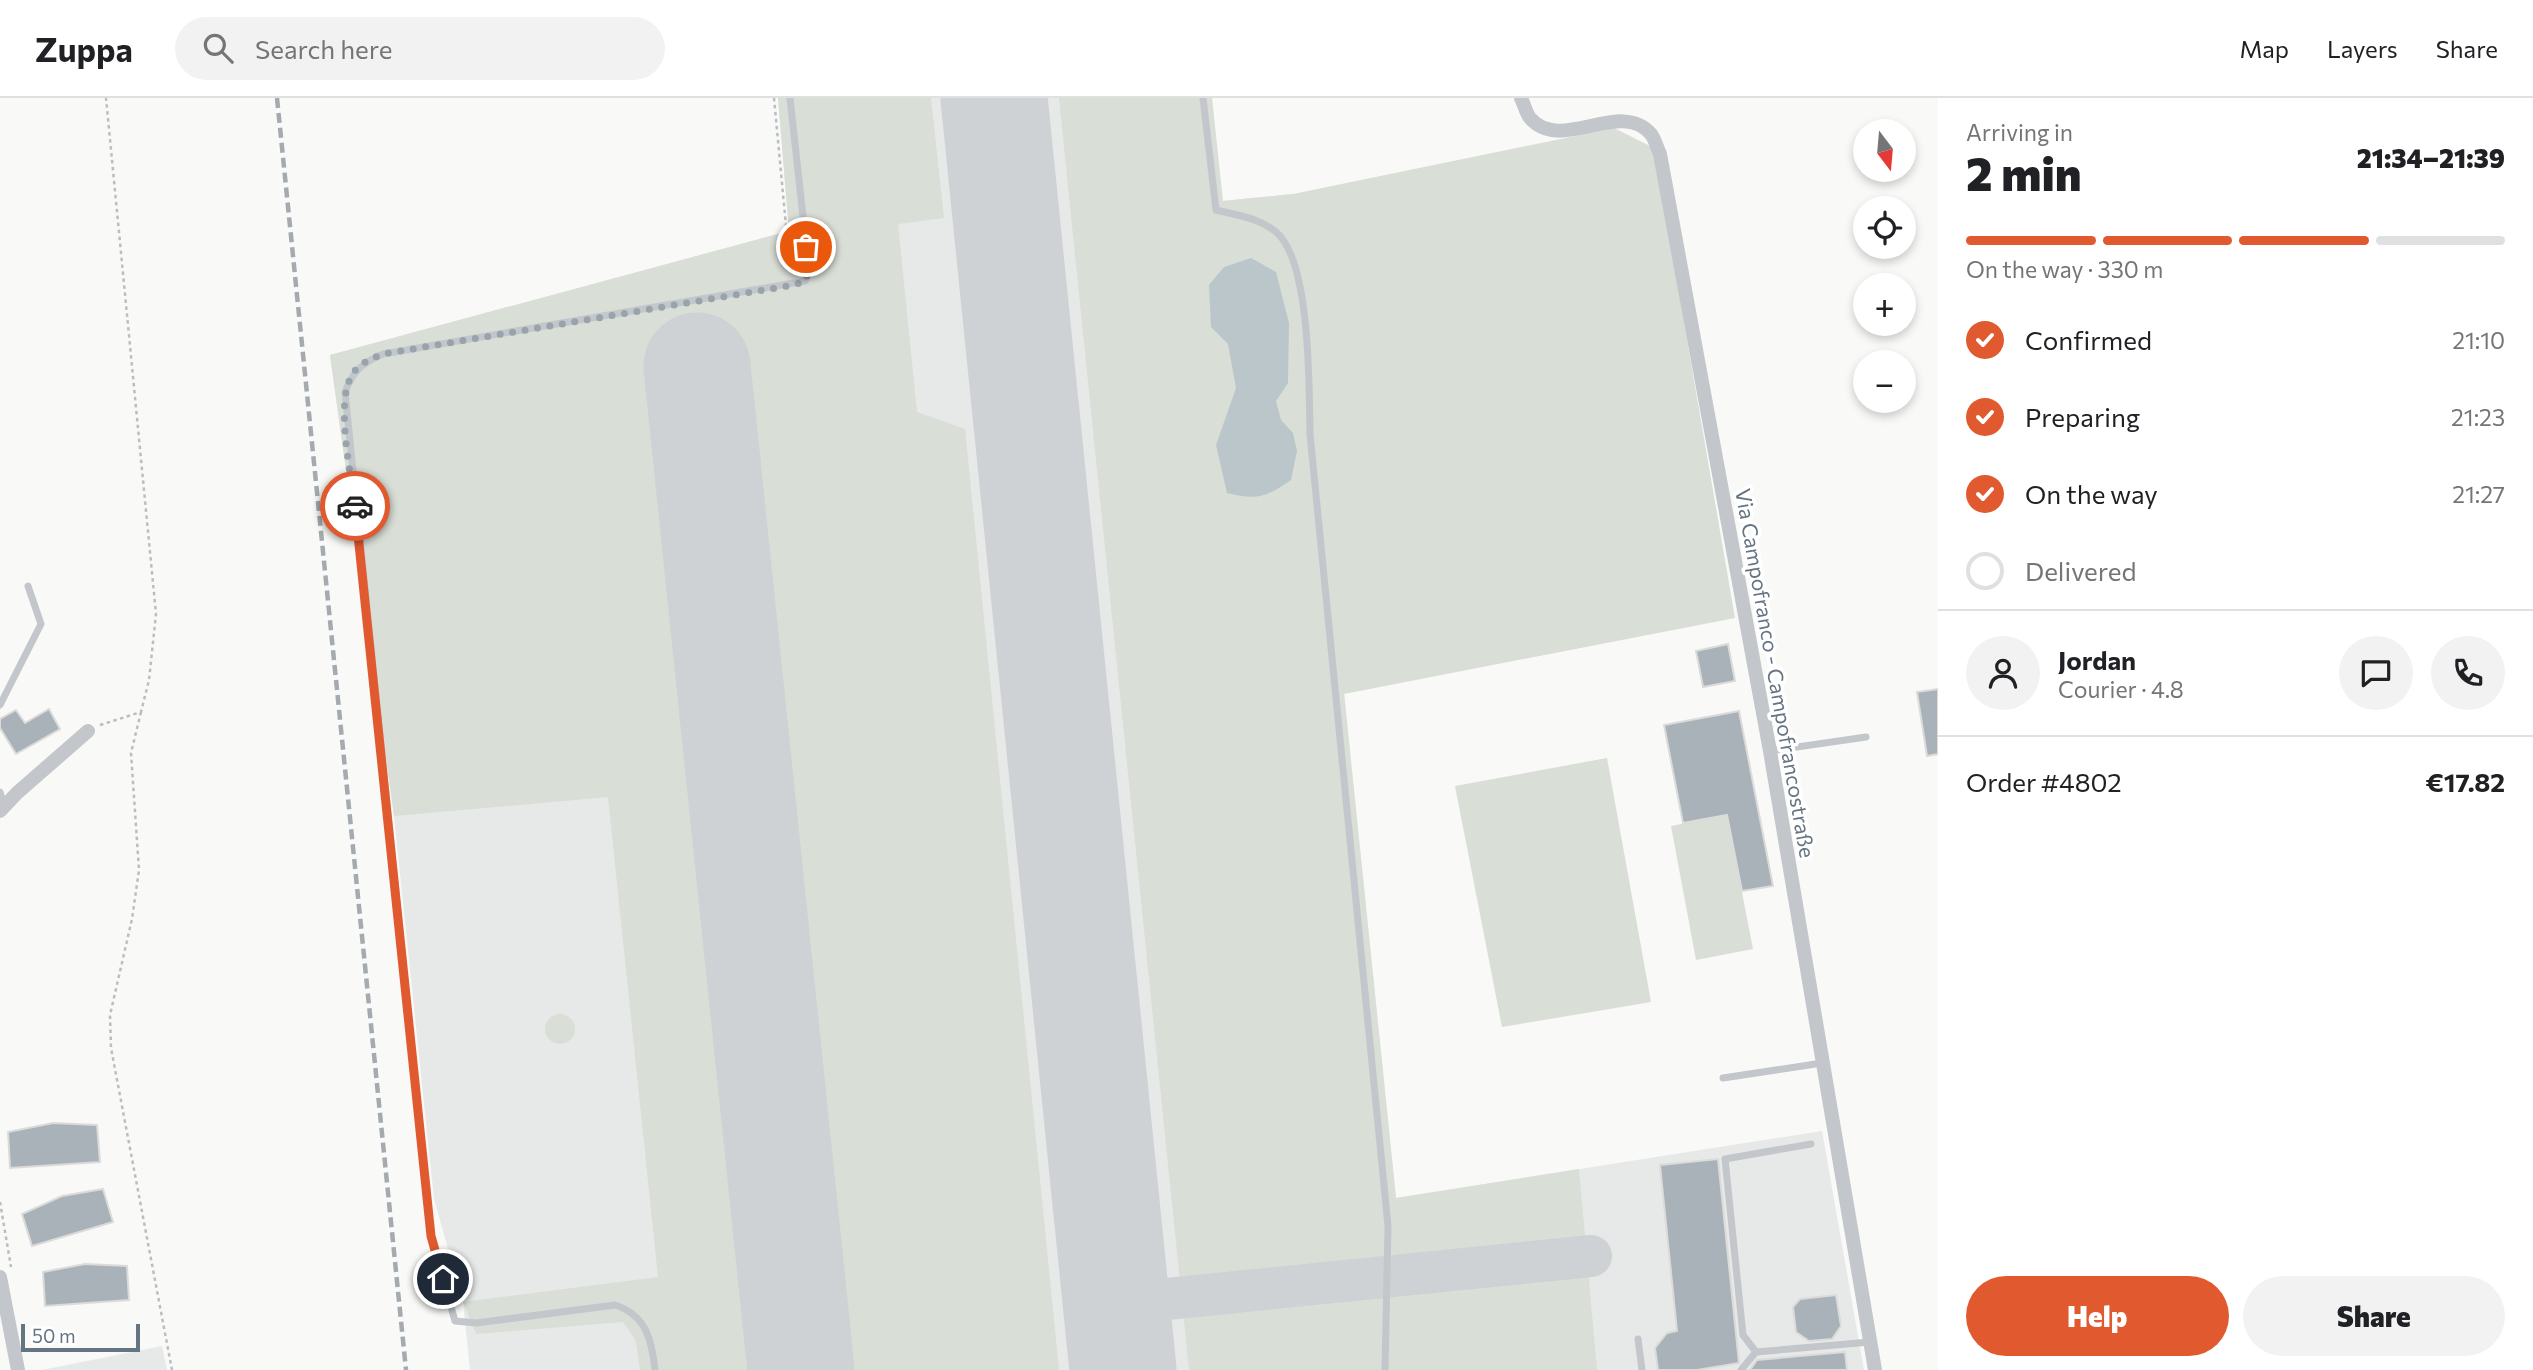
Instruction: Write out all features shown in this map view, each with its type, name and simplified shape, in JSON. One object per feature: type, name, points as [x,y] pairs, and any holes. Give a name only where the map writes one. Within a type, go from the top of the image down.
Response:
[{"type":"street","name":"Via Campofranco - Campofrancostraße","points":[[1521,98],[1531,118],[1548,130],[1617,120],[1636,123],[1651,134],[1660,154],[1770,751],[1875,1370]]},
{"type":"street","points":[[2,803],[88,731]]},
{"type":"street","points":[[5,1274],[18,1370]]},
{"type":"lane","points":[[655,1370],[650,1335],[629,1310],[615,1305],[476,1323],[455,1321],[431,1236],[345,392],[352,374],[364,362],[383,354],[805,281],[809,271],[790,98]]},
{"type":"lane","points":[[1203,98],[1216,210],[1256,220],[1277,233],[1290,250],[1299,277],[1310,434],[1388,1226],[1385,1370]]},
{"type":"lane","points":[[0,705],[40,624],[28,586]]},
{"type":"lane","points":[[1770,751],[1866,737]]},
{"type":"lane","points":[[1723,1078],[1823,1062]]},
{"type":"lane","points":[[1756,1352],[1743,1335],[1725,1159],[1811,1144]]},
{"type":"lane","points":[[1638,1339],[1642,1370]]},
{"type":"lane","points":[[1741,1370],[1756,1352],[1870,1342]]},
{"type":"path","points":[[106,98],[156,614],[149,680],[131,753],[139,870],[132,919],[110,1015],[111,1048],[172,1370]]},
{"type":"path","points":[[774,98],[786,226]]},
{"type":"path","points":[[88,731],[141,712]]},
{"type":"path","points":[[0,1202],[12,1263],[5,1274]]},
{"type":"shaded area","points":[[778,98],[1212,98],[1222,201],[1293,194],[1396,1198],[1822,1131],[1864,1370],[470,1370],[463,1302],[434,1199],[394,816],[330,355],[789,231]]},
{"type":"shaded area","points":[[778,98],[931,98],[944,218],[898,224],[917,412],[965,429],[1059,1370],[640,1370],[636,1341],[623,1322],[476,1334],[463,1302],[658,1277],[608,797],[394,816],[330,355],[789,231]]},
{"type":"shaded area","points":[[1059,98],[1212,98],[1223,201],[1293,194],[1614,128],[1654,148],[1735,618],[1344,694],[1396,1198],[1579,1169],[1597,1370],[1189,1370]]},
{"type":"shaded area","points":[[1251,258],[1276,272],[1289,323],[1288,383],[1276,401],[1281,420],[1293,433],[1297,451],[1291,480],[1274,491],[1254,497],[1227,493],[1216,445],[1236,388],[1228,344],[1211,327],[1209,285],[1224,267]]},
{"type":"shaded area","points":[[1607,758],[1651,1002],[1502,1027],[1455,786]]},
{"type":"shaded area","points":[[1727,815],[1753,949],[1696,960],[1671,826]]},
{"type":"shaded area","points":[[560,1014],[571,1018],[575,1029],[571,1040],[560,1044],[549,1040],[545,1029],[549,1018]]},
{"type":"shaded area","points":[[162,1346],[167,1370],[42,1370]]},
{"type":"building","points":[[1728,644],[1735,681],[1703,687],[1696,651]]},
{"type":"building","points":[[1938,689],[1938,754],[1927,756],[1917,692]]},
{"type":"building","points":[[49,709],[60,729],[16,754],[0,728],[0,719],[16,710],[25,723]]},
{"type":"building","points":[[1739,711],[1773,886],[1742,891],[1727,815],[1683,823],[1664,725]]},
{"type":"building","points":[[53,1123],[97,1125],[100,1162],[10,1168],[8,1132]]},
{"type":"building","points":[[1718,1159],[1739,1363],[1697,1370],[1658,1370],[1655,1348],[1667,1333],[1677,1331],[1660,1165]]},
{"type":"building","points":[[103,1189],[113,1222],[32,1246],[22,1214],[62,1196]]},
{"type":"building","points":[[85,1264],[127,1266],[129,1300],[45,1306],[43,1272]]},
{"type":"building","points":[[1836,1295],[1841,1326],[1832,1339],[1809,1341],[1796,1332],[1793,1307],[1800,1299]]},
{"type":"building","points":[[1845,1352],[1847,1370],[1750,1370],[1757,1360]]},
{"type":"taxiway","points":[[1117,1304],[1591,1256]]},
{"type":"runway","points":[[994,98],[1123,1370]]},
{"type":"runway","points":[[697,366],[801,1370]]},
{"type":"railway","points":[[277,98],[406,1370]]},
{"type":"way so far","points":[[355,506],[345,392],[352,374],[364,362],[383,354],[794,285],[805,281],[809,271],[806,247]]},
{"type":"route","points":[[355,506],[431,1236],[443,1279]]}]
